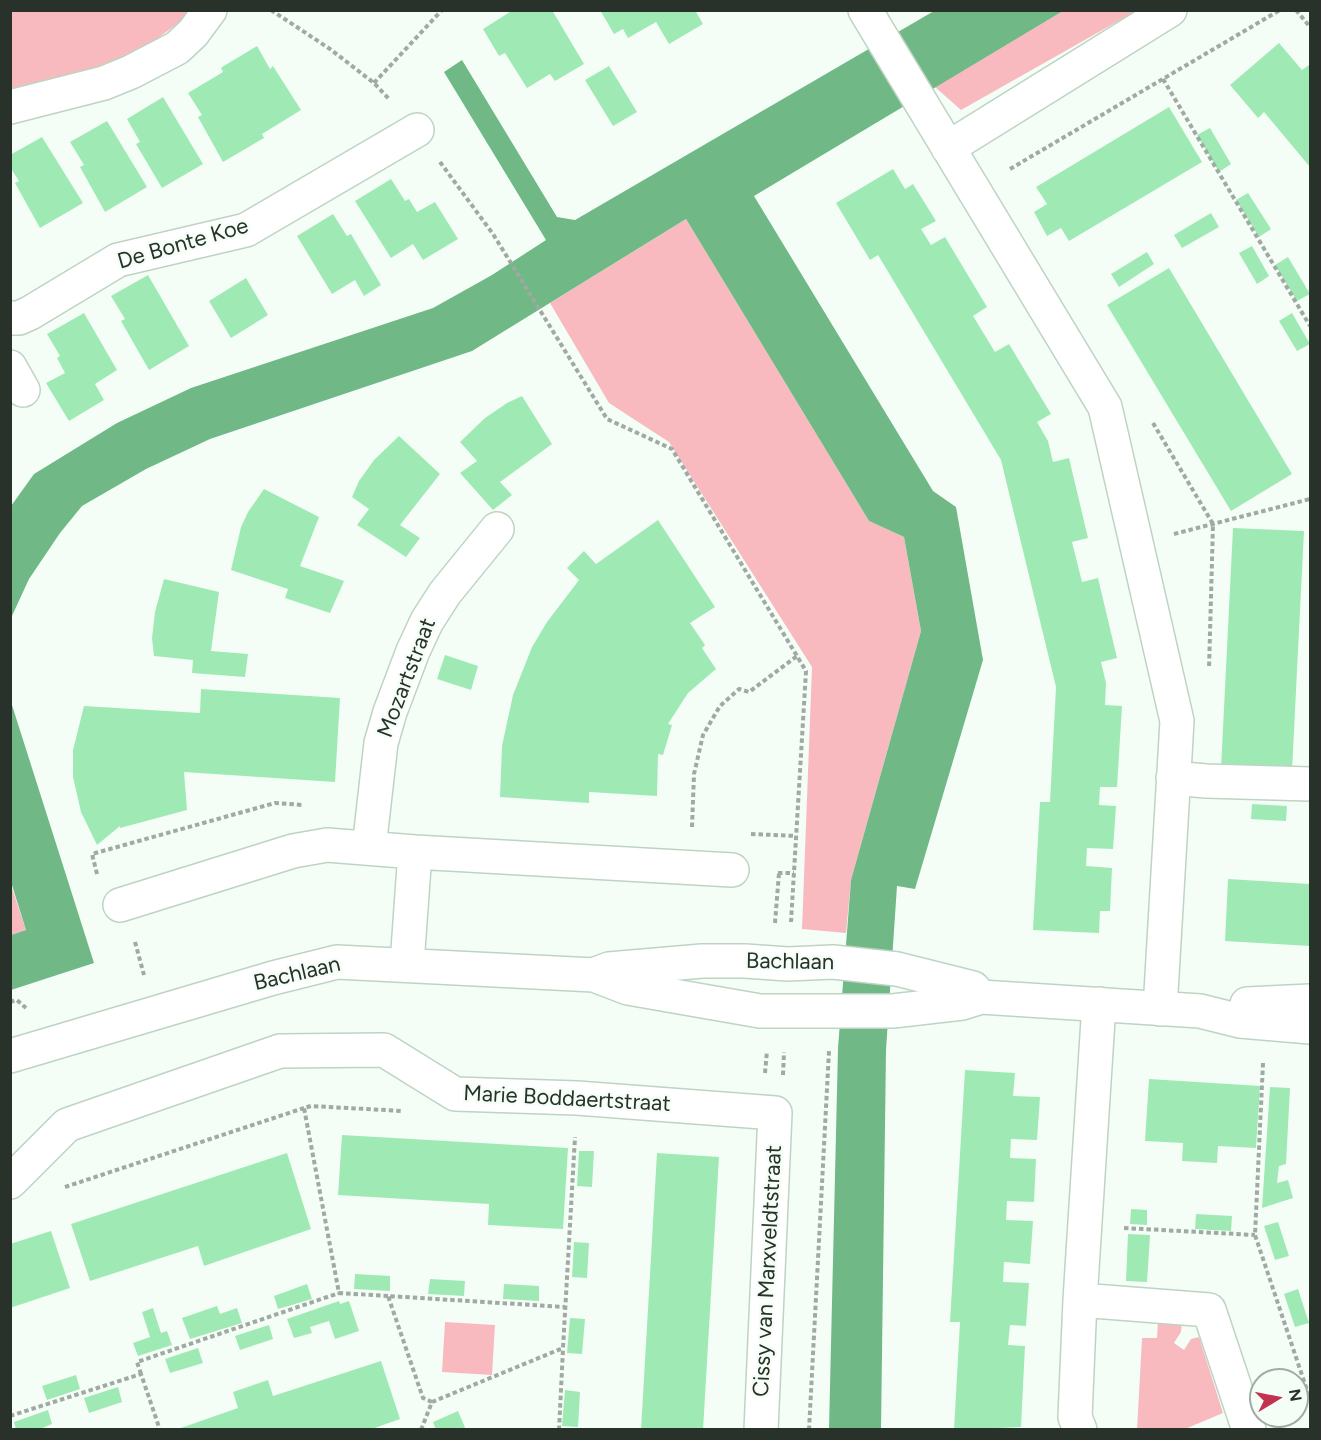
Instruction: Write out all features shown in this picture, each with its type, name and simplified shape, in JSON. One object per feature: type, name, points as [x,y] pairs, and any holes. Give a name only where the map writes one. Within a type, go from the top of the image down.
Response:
[{"type":"street","points":[[10,107],[104,83],[131,72],[177,48],[193,33],[210,10]]},
{"type":"street","points":[[948,148],[1170,10]]},
{"type":"street","points":[[873,23],[918,101],[1105,407],[1177,721],[1160,1009]]},
{"type":"street","name":"De Bonte Koe","points":[[10,318],[19,318],[30,313],[118,260],[246,230],[417,130]]},
{"type":"street","name":"Mozartstraat","points":[[369,848],[381,743],[413,651],[427,621],[445,593],[497,528]]},
{"type":"street","points":[[1173,778],[1311,784]]},
{"type":"street","points":[[122,904],[292,851],[327,845],[732,870]]},
{"type":"street","points":[[407,964],[415,852]]},
{"type":"street","name":"Bachlaan","points":[[594,975],[609,969],[702,961],[788,964],[833,962],[897,969],[973,988],[981,997]]},
{"type":"street","name":"Bachlaan","points":[[10,1056],[273,978],[337,962],[594,975],[628,988],[760,1011],[893,1011],[962,1003],[981,997],[1200,1011]]},
{"type":"street","points":[[1200,1011],[1244,1004],[1311,1001]]},
{"type":"street","points":[[1080,1430],[1075,1418],[1080,1300],[1100,1004]]},
{"type":"street","points":[[1200,1011],[1240,1022],[1311,1027]]},
{"type":"street","name":"Marie Boddaertstraat","points":[[10,1182],[67,1125],[280,1051],[384,1050],[455,1094],[577,1098],[775,1113]]},
{"type":"street","name":"Cissy van Marxveldtstraat","points":[[760,1430],[775,1113]]},
{"type":"street","points":[[1080,1300],[1209,1310],[1250,1430]]},
{"type":"path","points":[[374,83],[442,10]]},
{"type":"path","points":[[974,192],[1003,172],[1280,10]]},
{"type":"path","points":[[1296,10],[1311,27]]},
{"type":"path","points":[[1163,79],[1311,326]]},
{"type":"path","points":[[493,234],[607,419],[672,449],[806,671],[788,964]]},
{"type":"path","points":[[1136,545],[1311,499]]},
{"type":"path","points":[[692,831],[694,774],[703,735],[720,706],[739,689],[749,692],[797,656]]},
{"type":"path","points":[[122,904],[146,982]]},
{"type":"path","points":[[775,1113],[782,1088],[787,1012]]},
{"type":"path","points":[[809,1430],[829,1047],[836,1012]]},
{"type":"path","points":[[1265,1023],[1256,1236],[1311,1399]]},
{"type":"path","points":[[61,1189],[311,1106],[442,1114],[455,1094]]},
{"type":"path","points":[[559,1430],[577,1098]]},
{"type":"path","points":[[304,1108],[339,1293]]},
{"type":"path","points":[[816,1158],[823,1158]]},
{"type":"path","points":[[1086,1226],[1256,1236]]},
{"type":"path","points":[[160,1430],[137,1362],[339,1293],[566,1307]]},
{"type":"path","points":[[388,1296],[423,1398],[432,1402]]},
{"type":"path","points":[[421,1430],[432,1402],[563,1348]]},
{"type":"path","points":[[10,1416],[141,1374]]},
{"type":"shaded area","points":[[10,11],[190,11],[184,19],[139,52],[100,71],[11,92]]},
{"type":"shaded area","points":[[934,11],[1063,11],[754,196],[933,491],[956,507],[983,660],[915,889],[897,886],[886,1050],[881,1429],[829,1429],[838,1048],[851,880],[921,631],[904,537],[869,521],[686,219],[472,351],[210,439],[146,469],[82,506],[60,533],[29,579],[11,618],[11,506],[34,474],[117,423],[191,388],[433,308],[492,275],[546,240],[444,72],[462,60],[557,217],[575,220]]},
{"type":"shaded area","points":[[1063,11],[1136,11],[961,110],[935,87]]},
{"type":"shaded area","points":[[686,219],[869,521],[904,537],[921,631],[851,880],[846,933],[802,929],[812,667],[669,442],[609,403],[550,303]]},
{"type":"shaded area","points":[[11,702],[94,963],[11,990],[11,935],[26,930],[11,882]]},
{"type":"shaded area","points":[[10,882],[26,930],[11,935],[10,935]]},
{"type":"shaded area","points":[[1158,1321],[1182,1322],[1181,1332],[1174,1343],[1184,1350],[1191,1339],[1199,1337],[1223,1413],[1185,1429],[1137,1430],[1142,1338],[1157,1338]]},
{"type":"shaded area","points":[[445,1322],[495,1325],[492,1375],[442,1372]]},
{"type":"building","points":[[513,10],[523,12],[552,10],[584,64],[555,81],[550,74],[527,88],[505,53],[499,56],[483,29]]},
{"type":"building","points":[[600,10],[695,10],[703,24],[669,44],[656,22],[628,38],[623,29],[614,34]]},
{"type":"building","points":[[1279,43],[1302,70],[1310,66],[1310,167],[1264,112],[1258,118],[1230,85]]},
{"type":"building","points":[[257,46],[270,69],[273,66],[301,110],[262,134],[264,138],[223,162],[198,117],[202,115],[188,93],[223,72],[222,67]]},
{"type":"building","points":[[609,66],[637,112],[613,126],[585,80]]},
{"type":"building","points":[[163,97],[203,164],[162,188],[136,144],[140,142],[127,119]]},
{"type":"building","points":[[1169,107],[1202,162],[1069,241],[1061,228],[1047,236],[1034,212],[1047,204],[1036,187]]},
{"type":"building","points":[[107,121],[147,187],[105,212],[80,167],[84,165],[70,142]]},
{"type":"building","points":[[1210,128],[1231,164],[1219,172],[1197,135]]},
{"type":"building","points":[[42,137],[83,203],[40,228],[15,183],[19,181],[10,167],[10,155]]},
{"type":"building","points":[[893,169],[905,189],[913,184],[936,221],[921,229],[931,245],[945,237],[987,307],[973,316],[995,352],[1009,344],[1051,414],[1037,422],[1048,441],[1053,462],[1069,458],[1088,538],[1072,542],[1082,582],[1098,578],[1117,658],[1101,662],[1106,683],[1105,705],[1122,706],[1117,787],[1100,787],[1099,805],[1116,806],[1113,849],[1087,848],[1086,866],[1112,868],[1110,911],[1100,911],[1099,933],[1033,930],[1040,802],[1050,802],[1056,687],[1001,460],[878,255],[870,260],[836,203]]},
{"type":"building","points":[[391,179],[405,201],[409,199],[417,212],[435,202],[458,239],[423,260],[413,244],[391,258],[355,201]]},
{"type":"building","points":[[1248,193],[1271,229],[1259,237],[1236,200]]},
{"type":"building","points":[[1211,213],[1219,227],[1182,248],[1174,235]]},
{"type":"building","points":[[333,214],[347,236],[351,234],[381,285],[364,296],[355,280],[332,294],[297,236]]},
{"type":"building","points":[[1252,246],[1269,276],[1257,284],[1239,253]]},
{"type":"building","points":[[1147,252],[1154,264],[1119,287],[1111,274]]},
{"type":"building","points":[[1288,257],[1310,294],[1297,301],[1275,265]]},
{"type":"building","points":[[1169,268],[1292,474],[1231,511],[1107,305]]},
{"type":"building","points":[[148,275],[189,346],[149,370],[121,321],[125,319],[111,296]]},
{"type":"building","points":[[246,278],[268,315],[231,338],[209,301]]},
{"type":"building","points":[[84,313],[117,370],[95,384],[104,400],[69,421],[46,383],[65,373],[57,358],[60,356],[47,334]]},
{"type":"building","points":[[1292,313],[1310,344],[1297,351],[1279,321]]},
{"type":"building","points":[[522,396],[552,444],[500,482],[512,495],[493,510],[460,473],[477,461],[460,442],[485,418]]},
{"type":"building","points":[[399,436],[440,474],[400,525],[420,538],[406,557],[357,525],[369,509],[352,497],[359,481],[374,460]]},
{"type":"building","points":[[264,489],[319,517],[300,566],[344,581],[330,613],[285,598],[288,589],[231,570],[241,527]]},
{"type":"building","points":[[658,520],[715,607],[690,623],[705,645],[702,648],[716,669],[688,693],[668,724],[672,725],[663,755],[658,754],[657,796],[589,792],[589,803],[500,797],[502,746],[513,695],[532,647],[547,622],[579,580],[567,568],[584,551],[596,564]]},
{"type":"building","points":[[1233,528],[1304,531],[1292,771],[1221,768]]},
{"type":"building","points":[[164,579],[219,592],[211,651],[248,654],[245,677],[192,673],[193,660],[154,656],[152,638],[155,612]]},
{"type":"building","points":[[445,655],[478,666],[471,690],[437,679]]},
{"type":"building","points":[[201,689],[340,698],[335,782],[184,772],[187,810],[120,828],[120,826],[97,845],[81,812],[73,777],[73,750],[84,706],[200,713]]},
{"type":"building","points":[[1252,804],[1287,806],[1286,821],[1251,819]]},
{"type":"building","points":[[1228,879],[1310,884],[1310,946],[1225,941]]},
{"type":"building","points":[[965,1070],[1015,1073],[1013,1096],[1040,1097],[1037,1140],[1011,1139],[1010,1158],[1036,1159],[1034,1202],[1007,1201],[1006,1220],[1033,1221],[1030,1264],[1004,1262],[1003,1282],[1029,1283],[1026,1326],[1010,1325],[1008,1345],[1025,1346],[1021,1427],[954,1430],[960,1322],[950,1322]]},
{"type":"building","points":[[1149,1079],[1260,1086],[1256,1148],[1218,1146],[1217,1163],[1182,1161],[1183,1143],[1145,1141]]},
{"type":"building","points":[[1270,1087],[1290,1088],[1286,1164],[1279,1166],[1277,1183],[1288,1180],[1293,1198],[1262,1208]]},
{"type":"building","points":[[342,1135],[568,1148],[563,1229],[488,1225],[489,1204],[338,1195]]},
{"type":"building","points":[[579,1151],[594,1151],[592,1187],[577,1186]]},
{"type":"building","points":[[287,1153],[311,1229],[204,1266],[198,1246],[90,1281],[71,1224]]},
{"type":"building","points":[[657,1153],[719,1157],[703,1430],[641,1430]]},
{"type":"building","points":[[1131,1209],[1147,1210],[1147,1225],[1130,1224]]},
{"type":"building","points":[[1196,1214],[1232,1216],[1231,1231],[1195,1229]]},
{"type":"building","points":[[1278,1222],[1289,1256],[1275,1260],[1264,1226]]},
{"type":"building","points":[[51,1231],[70,1288],[10,1308],[10,1244]]},
{"type":"building","points":[[1128,1234],[1150,1235],[1147,1282],[1126,1281]]},
{"type":"building","points":[[574,1242],[589,1243],[587,1278],[572,1277]]},
{"type":"building","points":[[355,1274],[390,1276],[390,1291],[354,1289]]},
{"type":"building","points":[[430,1279],[465,1281],[464,1296],[428,1294]]},
{"type":"building","points":[[307,1284],[312,1299],[278,1309],[274,1296]]},
{"type":"building","points":[[504,1284],[539,1286],[539,1301],[503,1299]]},
{"type":"building","points":[[1298,1289],[1309,1323],[1295,1327],[1284,1294]]},
{"type":"building","points":[[339,1301],[340,1304],[349,1301],[359,1331],[335,1339],[329,1321],[310,1327],[312,1333],[294,1338],[287,1319]]},
{"type":"building","points":[[217,1306],[220,1314],[237,1308],[242,1323],[190,1339],[182,1318]]},
{"type":"building","points":[[153,1308],[161,1333],[167,1331],[172,1345],[138,1356],[133,1343],[150,1337],[142,1312]]},
{"type":"building","points":[[570,1318],[585,1319],[582,1354],[567,1353]]},
{"type":"building","points":[[269,1325],[273,1339],[240,1350],[235,1336]]},
{"type":"building","points":[[198,1348],[203,1363],[170,1373],[165,1359]]},
{"type":"building","points":[[381,1361],[400,1419],[369,1430],[175,1430],[238,1408],[233,1392],[268,1380],[273,1396]]},
{"type":"building","points":[[76,1375],[80,1389],[47,1400],[42,1386]]},
{"type":"building","points":[[118,1387],[122,1402],[89,1413],[84,1398]]},
{"type":"building","points":[[565,1390],[580,1392],[578,1427],[562,1426]]},
{"type":"building","points":[[48,1410],[52,1424],[38,1430],[16,1430],[14,1422]]},
{"type":"building","points":[[458,1411],[466,1430],[436,1430],[433,1422]]}]
